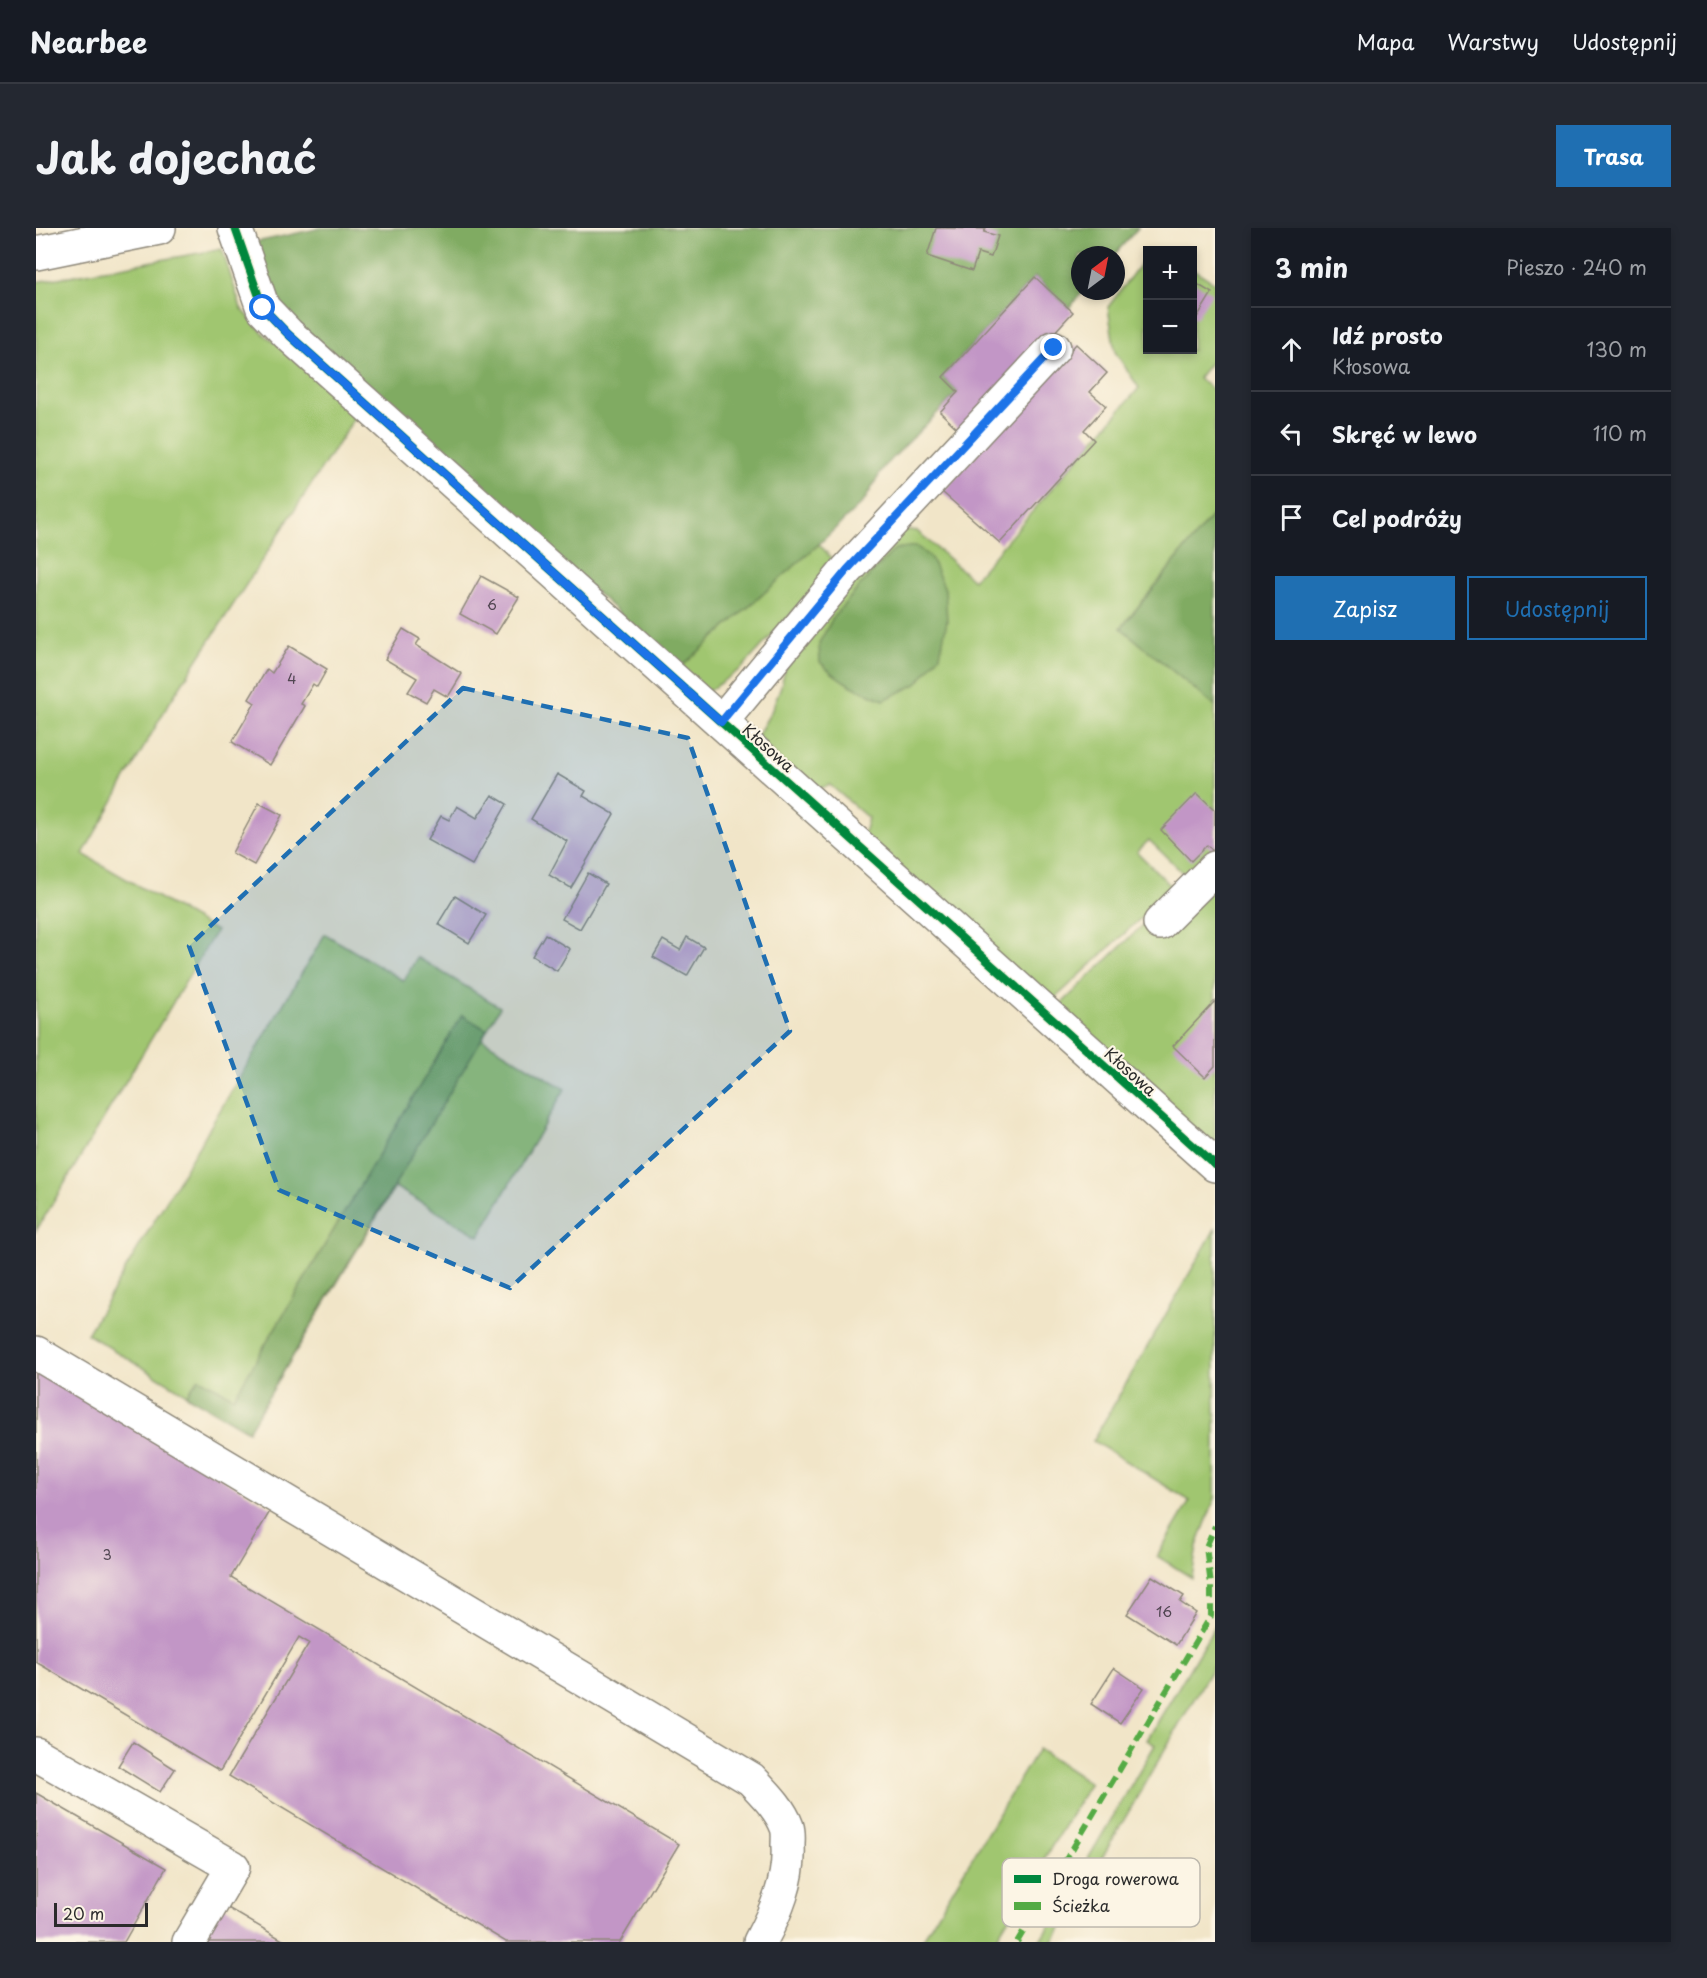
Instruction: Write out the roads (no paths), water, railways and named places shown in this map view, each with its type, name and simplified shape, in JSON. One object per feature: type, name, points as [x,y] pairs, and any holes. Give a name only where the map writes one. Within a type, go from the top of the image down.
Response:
[{"type":"street","points":[[36,253],[159,228]]},
{"type":"street","name":"Kłosowa","points":[[235,228],[263,308],[288,334],[1215,1165]]},
{"type":"street","points":[[721,722],[847,570],[1054,348]]},
{"type":"street","points":[[1160,923],[1215,868]]},
{"type":"street","points":[[36,1353],[751,1779],[775,1805],[787,1828],[789,1854],[786,1880],[773,1917],[760,1942]]},
{"type":"street","points":[[36,1754],[233,1868],[189,1942]]}]
